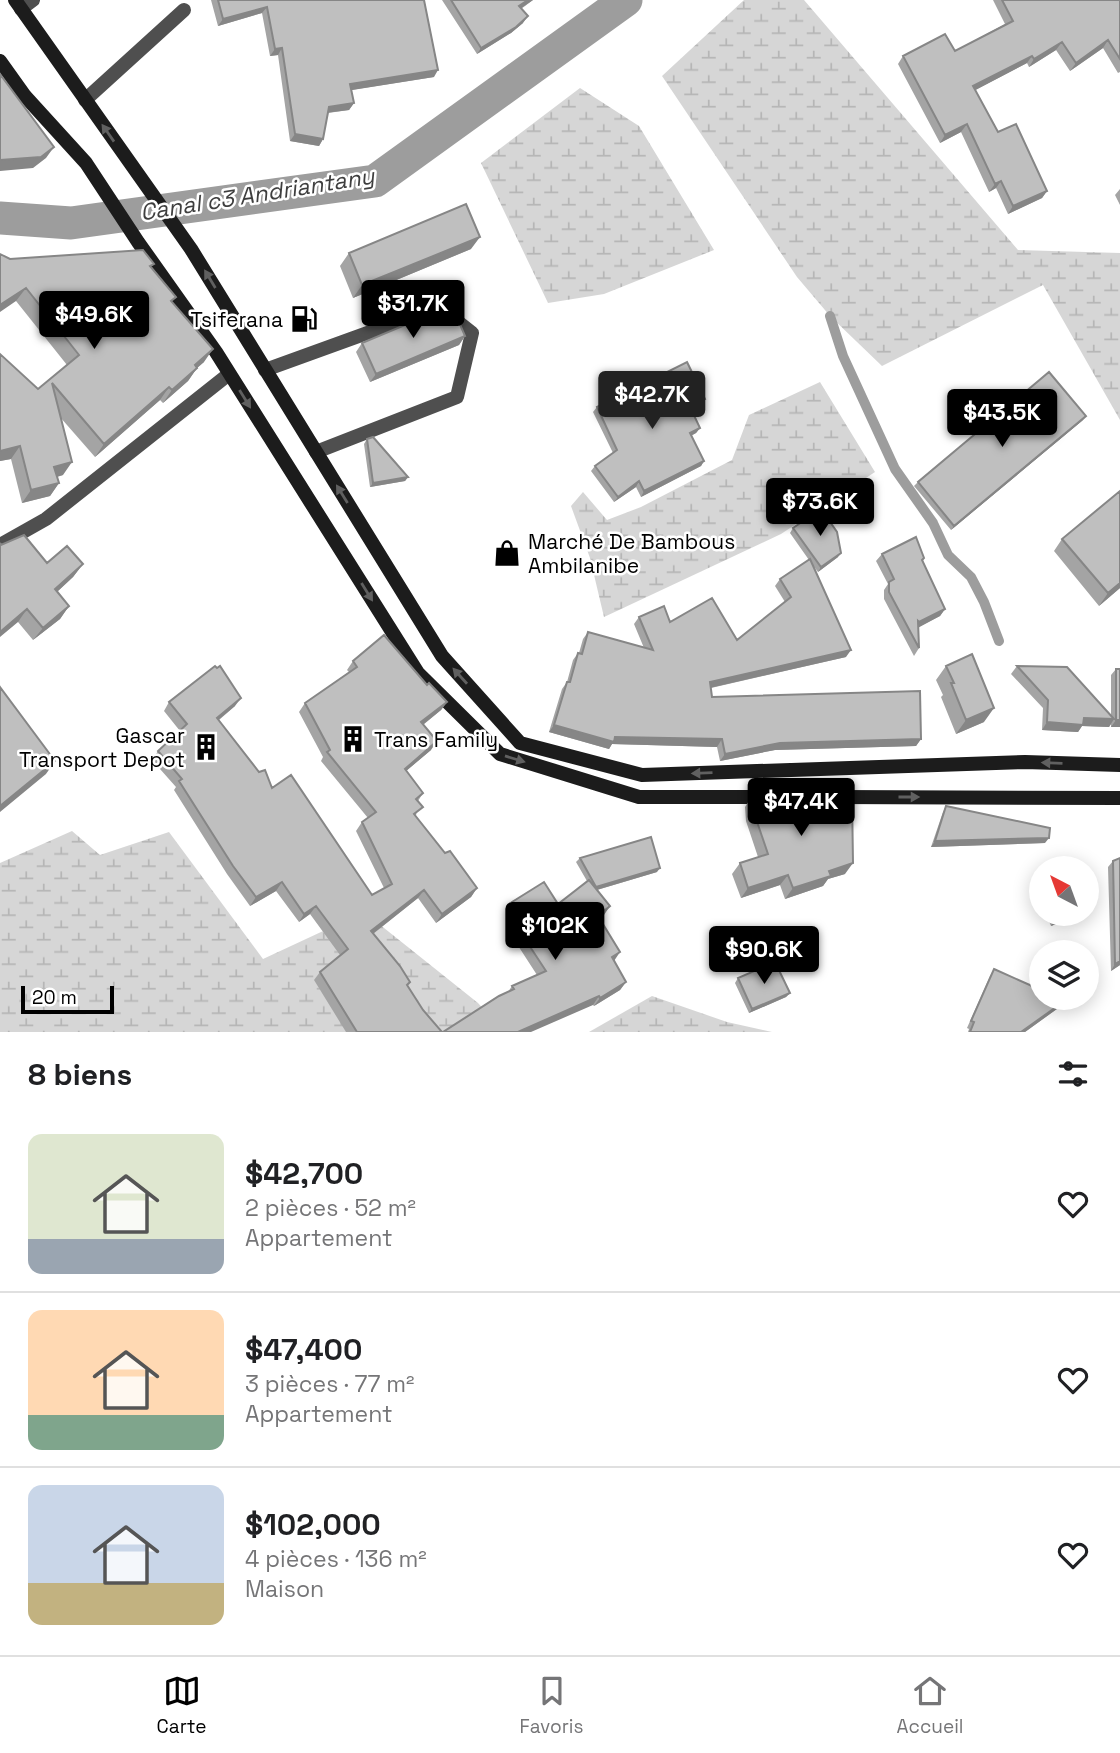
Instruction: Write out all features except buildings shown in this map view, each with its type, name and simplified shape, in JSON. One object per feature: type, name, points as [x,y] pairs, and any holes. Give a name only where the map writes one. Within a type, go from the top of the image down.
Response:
[{"type":"street","points":[[23,3],[85,100],[191,249],[442,656],[520,743],[642,775],[1025,762],[1120,765]]},
{"type":"street","points":[[85,100],[184,10]]},
{"type":"street","points":[[0,61],[25,96],[86,163],[138,249],[229,374],[418,673],[499,754],[639,797],[790,797]]},
{"type":"street","points":[[265,370],[439,307],[472,333],[457,397],[316,452]]},
{"type":"street","points":[[0,544],[46,519],[229,374]]},
{"type":"street","points":[[817,797],[1120,798]]},
{"type":"green space","points":[[744,0],[804,0],[1018,250],[1120,253],[1120,420],[1043,285],[882,366],[830,316],[797,277],[662,76]]},
{"type":"green space","points":[[580,88],[639,126],[714,250],[604,294],[548,303],[481,163]]},
{"type":"green space","points":[[820,382],[875,472],[781,534],[604,617],[590,558],[571,506],[583,492],[607,520],[641,507],[732,460],[749,415]]},
{"type":"green space","points":[[72,831],[100,855],[169,832],[263,959],[364,912],[478,1003],[504,1032],[0,1032],[0,863]]},
{"type":"green space","points":[[652,996],[727,1022],[772,1032],[589,1032]]},
{"type":"waterway","name":"Canal c3 Andriantany","points":[[0,218],[71,223],[375,181],[626,0]]},
{"type":"waterway","points":[[830,316],[843,356],[895,469],[933,523],[948,555],[971,577],[999,641]]},
{"type":"place","name":"Tsiferana","points":[[304,319]]},
{"type":"place","name":"Marché De Bambous Ambilanibe","points":[[507,553]]},
{"type":"place","name":"Trans Family","points":[[353,739]]},
{"type":"place","name":"Gascar Transport Depot","points":[[206,747]]}]
